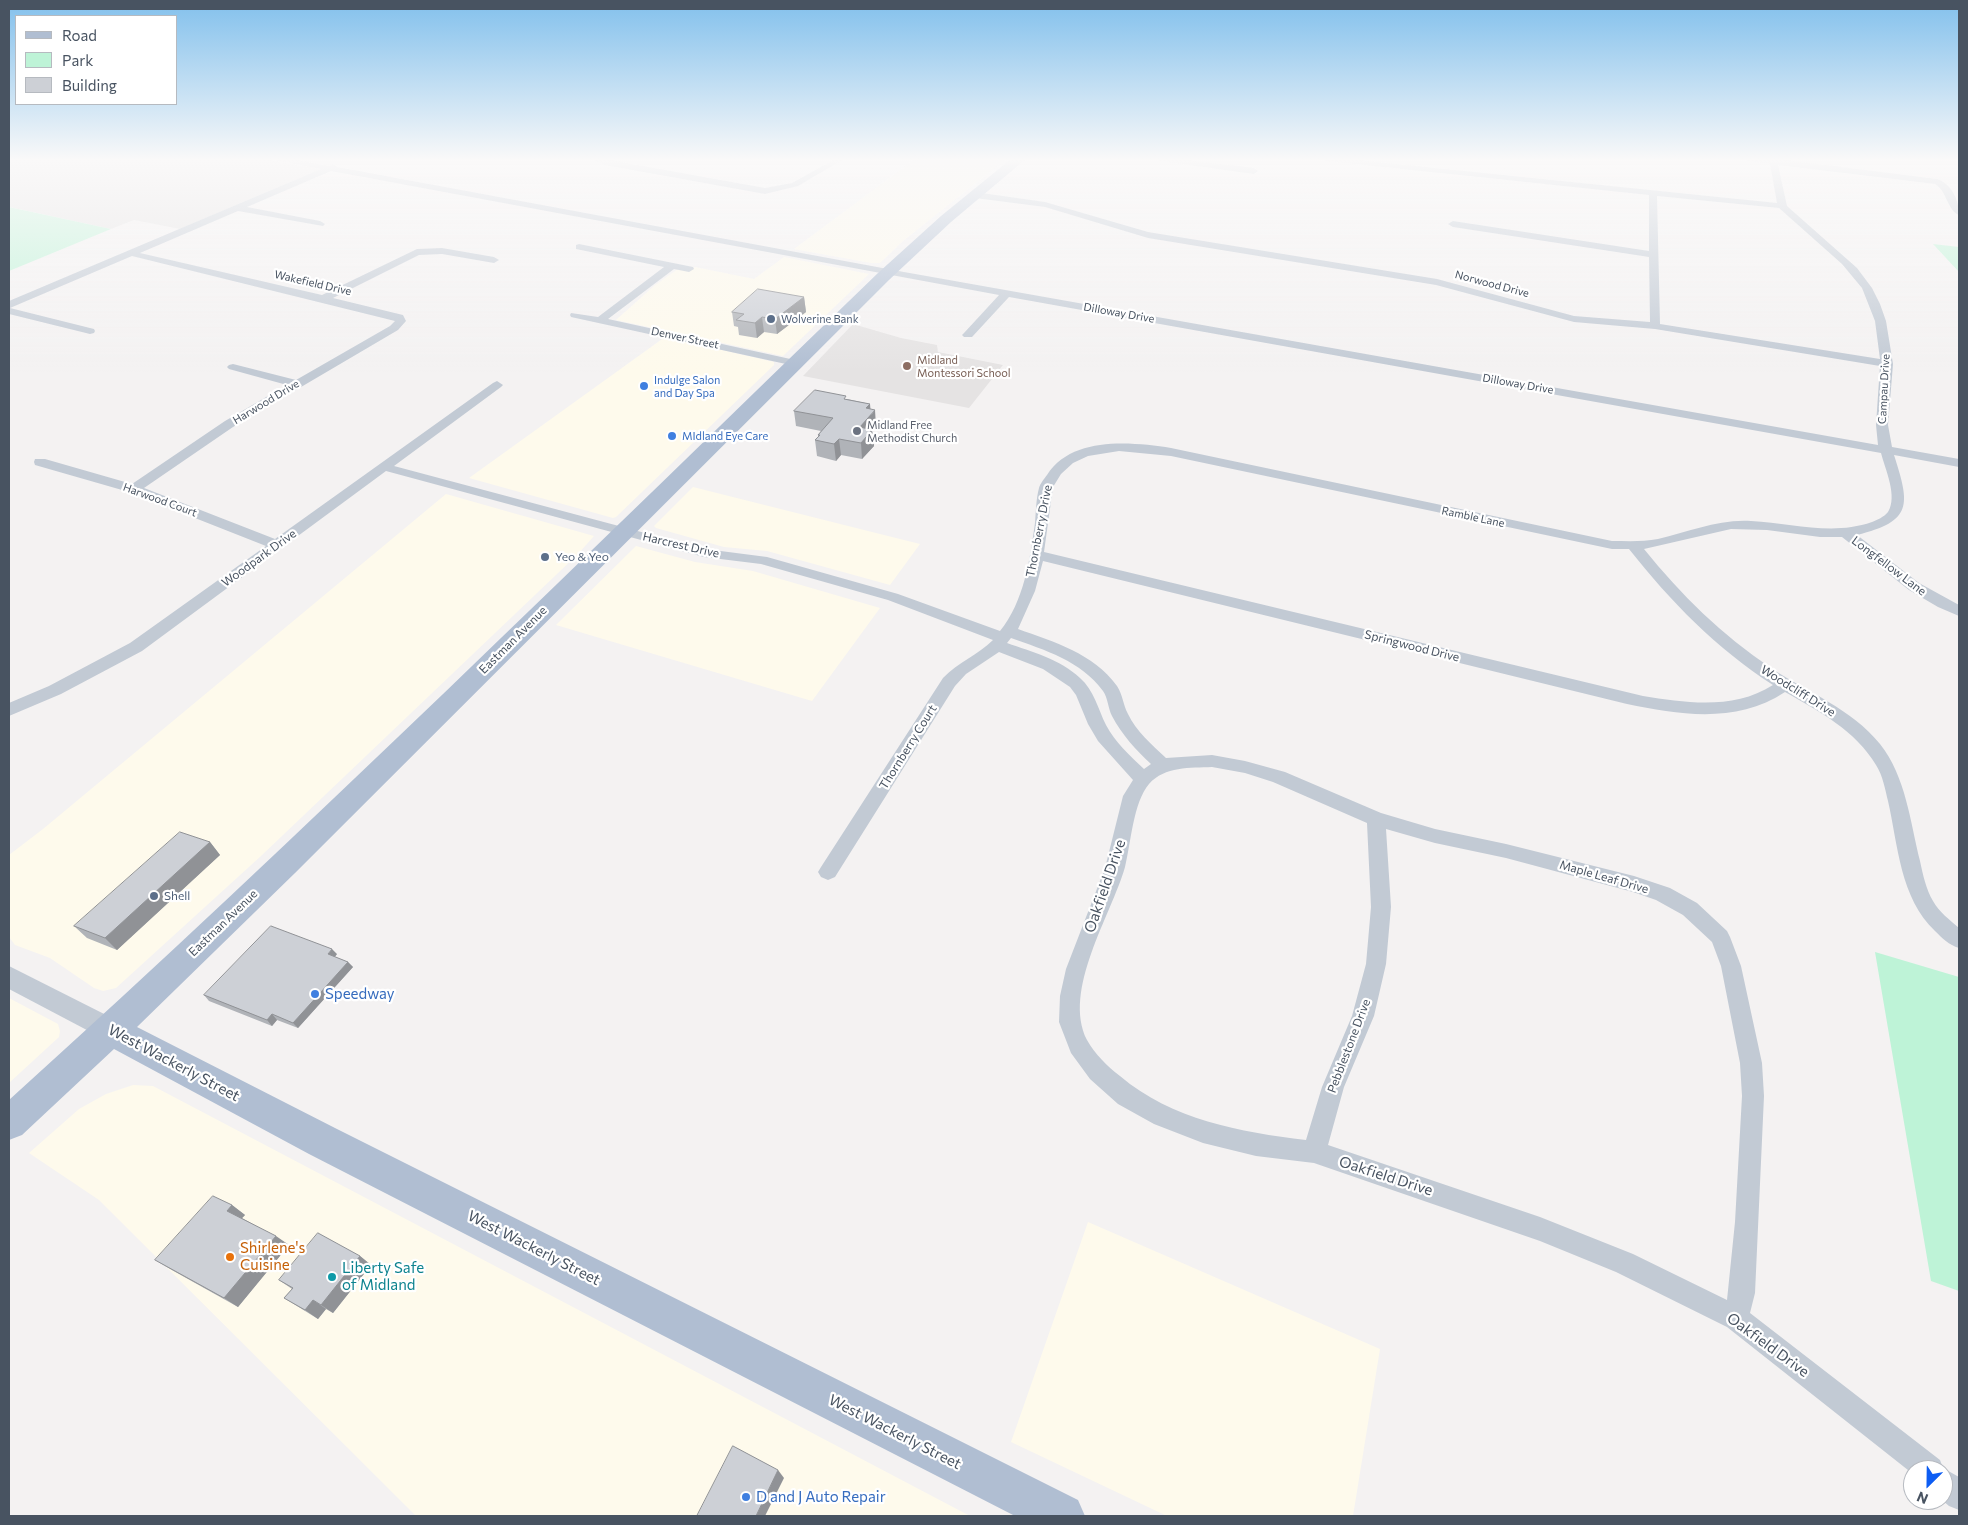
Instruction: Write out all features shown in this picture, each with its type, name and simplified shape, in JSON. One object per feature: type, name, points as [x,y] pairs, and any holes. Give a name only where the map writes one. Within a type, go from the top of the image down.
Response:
[{"type":"main road","name":"Eastman Avenue","points":[[9,1123],[111,1030],[284,865],[888,272],[935,230]]},
{"type":"main road","name":"West Wackerly Street","points":[[111,1030],[322,1141],[1062,1516]]},
{"type":"street","points":[[9,305],[184,230]]},
{"type":"street","name":"Dilloway Drive","points":[[666,230],[888,272],[1959,463]]},
{"type":"street","name":"Norwood Drive","points":[[1127,230],[1437,282],[1574,319],[1655,326],[1887,364]]},
{"type":"street","points":[[1493,230],[1653,255]]},
{"type":"street","points":[[1653,230],[1655,326]]},
{"type":"street","name":"Campau Drive","points":[[1809,230],[1857,274],[1868,289],[1878,309],[1884,329],[1887,364],[1882,428],[1897,493],[1897,507],[1890,520],[1870,528],[1846,533]]},
{"type":"street","points":[[579,247],[689,269]]},
{"type":"street","points":[[325,298],[417,252],[442,251],[494,260]]},
{"type":"street","name":"Wakefield Drive","points":[[130,253],[325,298],[399,317],[401,321]]},
{"type":"street","points":[[599,320],[673,266]]},
{"type":"street","points":[[968,335],[1007,293]]},
{"type":"street","points":[[9,311],[90,331]]},
{"type":"street","name":"Denver Street","points":[[575,315],[795,363]]},
{"type":"street","name":"Harwood Drive","points":[[134,489],[229,424],[394,328],[401,321]]},
{"type":"street","points":[[233,367],[297,384]]},
{"type":"street","name":"Woodpark Drive","points":[[9,710],[54,690],[136,647],[497,385]]},
{"type":"street","name":"Ramble Lane","points":[[1100,450],[1125,447],[1171,452],[1576,539],[1612,545],[1634,546],[1656,543],[1717,527],[1734,525],[1824,535],[1846,533]]},
{"type":"street","name":"Thornberry Drive","points":[[1003,638],[1023,602],[1037,555],[1046,487],[1051,476],[1069,460],[1100,450]]},
{"type":"street","name":"Harwood Court","points":[[40,462],[134,489],[277,545]]},
{"type":"street","name":"Harcrest Drive","points":[[385,467],[704,553],[762,560],[893,597],[1003,638]]},
{"type":"street","name":"Longfellow Lane","points":[[1846,533],[1915,589],[1941,604],[1959,611]]},
{"type":"street","name":"Woodcliff Drive","points":[[1634,546],[1663,583],[1692,614],[1734,650],[1785,685],[1830,709],[1863,736],[1883,761],[1893,785],[1918,888],[1925,905],[1940,924],[1959,940]]},
{"type":"street","name":"Springwood Drive","points":[[1037,555],[1627,698],[1668,706],[1710,708],[1738,705],[1762,699],[1785,685]]},
{"type":"street","points":[[1003,638],[1071,655],[1092,670],[1112,691],[1120,716],[1138,741],[1162,765]]},
{"type":"street","points":[[1003,638],[1058,670],[1076,684],[1091,706],[1100,729],[1115,751],[1143,779]]},
{"type":"street","name":"Thornberry Court","points":[[828,872],[949,682],[958,671],[987,654],[1003,638]]},
{"type":"street","name":"Maple Leaf Drive","points":[[1162,765],[1212,761],[1244,767],[1279,777],[1376,819],[1435,836],[1506,851],[1634,884],[1663,894],[1690,909],[1720,937],[1731,966],[1751,1064],[1753,1096],[1742,1294],[1736,1318]]},
{"type":"street","name":"Oakfield Drive","points":[[1162,765],[1143,779],[1132,796],[1115,868],[1076,968],[1070,996],[1070,1022],[1079,1046],[1098,1072],[1126,1096],[1162,1116],[1203,1132],[1256,1145],[1314,1152],[1540,1228],[1624,1263],[1736,1318],[1917,1460]]},
{"type":"street","name":"Pebblestone Drive","points":[[1314,1152],[1333,1087],[1363,1016],[1376,964],[1381,907],[1376,819]]},
{"type":"street","name":"West Wackerly Street","points":[[9,977],[111,1030]]},
{"type":"shaded area","points":[[819,230],[917,230],[880,263],[794,249]]},
{"type":"shaded area","points":[[784,257],[869,274],[783,356],[616,320],[654,286],[678,269],[690,270],[695,267],[754,279]]},
{"type":"shaded area","name":"Midland Montessori School","points":[[853,324],[901,338],[937,345],[938,352],[1003,365],[969,408],[803,376]]},
{"type":"shaded area","points":[[665,337],[774,362],[774,365],[616,517],[613,518],[469,478]]},
{"type":"shaded area","points":[[693,487],[920,544],[890,585],[767,551],[724,547],[656,528],[654,526]]},
{"type":"shaded area","points":[[446,494],[594,536],[578,554],[261,856],[116,988],[103,991],[94,988],[50,958],[15,945],[9,937],[9,855],[43,829]]},
{"type":"shaded area","points":[[636,546],[695,562],[753,571],[880,608],[812,701],[556,625]]},
{"type":"shaded area","points":[[9,998],[58,1024],[60,1031],[59,1037],[9,1083]]},
{"type":"shaded area","points":[[133,1085],[153,1086],[970,1516],[416,1516],[99,1200],[29,1153],[79,1109],[106,1094]]},
{"type":"shaded area","points":[[1088,1222],[1380,1349],[1353,1516],[1167,1516],[1011,1442]]},
{"type":"green space","points":[[9,230],[108,230],[9,271]]},
{"type":"green space","points":[[1933,244],[1959,247],[1959,272]]},
{"type":"green space","points":[[1875,952],[1959,977],[1959,1291],[1931,1281]]},
{"type":"building","points":[[758,289],[804,297],[775,319],[762,317],[755,323],[736,320],[744,314],[732,312]]},
{"type":"building","points":[[815,390],[846,396],[844,399],[870,404],[866,408],[875,410],[860,427],[872,430],[861,443],[839,439],[834,444],[815,440],[833,418],[794,411]]},
{"type":"building","points":[[180,832],[210,842],[105,938],[74,926]]},
{"type":"building","name":"Speedway","points":[[271,926],[332,949],[328,954],[348,962],[293,1023],[272,1014],[267,1020],[204,995]]},
{"type":"building","name":"Shirlene's Cuisine","points":[[213,1196],[232,1205],[227,1211],[276,1236],[224,1298],[155,1260]]},
{"type":"building","name":"Liberty Safe of Midland","points":[[318,1233],[360,1256],[321,1305],[313,1300],[305,1310],[284,1298],[293,1288],[279,1280]]},
{"type":"building","name":"D and J Auto Repair","points":[[733,1446],[778,1470],[756,1516],[697,1516]]},
{"type":"place","name":"Wolverine Bank","points":[[771,319]]},
{"type":"place","name":"Midland Montessori School","points":[[907,366]]},
{"type":"place","name":"Indulge Salon and Day Spa","points":[[644,386]]},
{"type":"place","name":"Midland Free Methodist Church","points":[[857,431]]},
{"type":"place","name":"MIdland Eye Care","points":[[672,436]]},
{"type":"place","name":"Yeo & Yeo","points":[[545,557]]},
{"type":"place","name":"Shell","points":[[154,896]]},
{"type":"place","name":"Speedway","points":[[315,994]]},
{"type":"place","name":"Shirlene's Cuisine","points":[[230,1257]]},
{"type":"place","name":"Liberty Safe of Midland","points":[[332,1277]]},
{"type":"place","name":"D and J Auto Repair","points":[[746,1497]]}]
